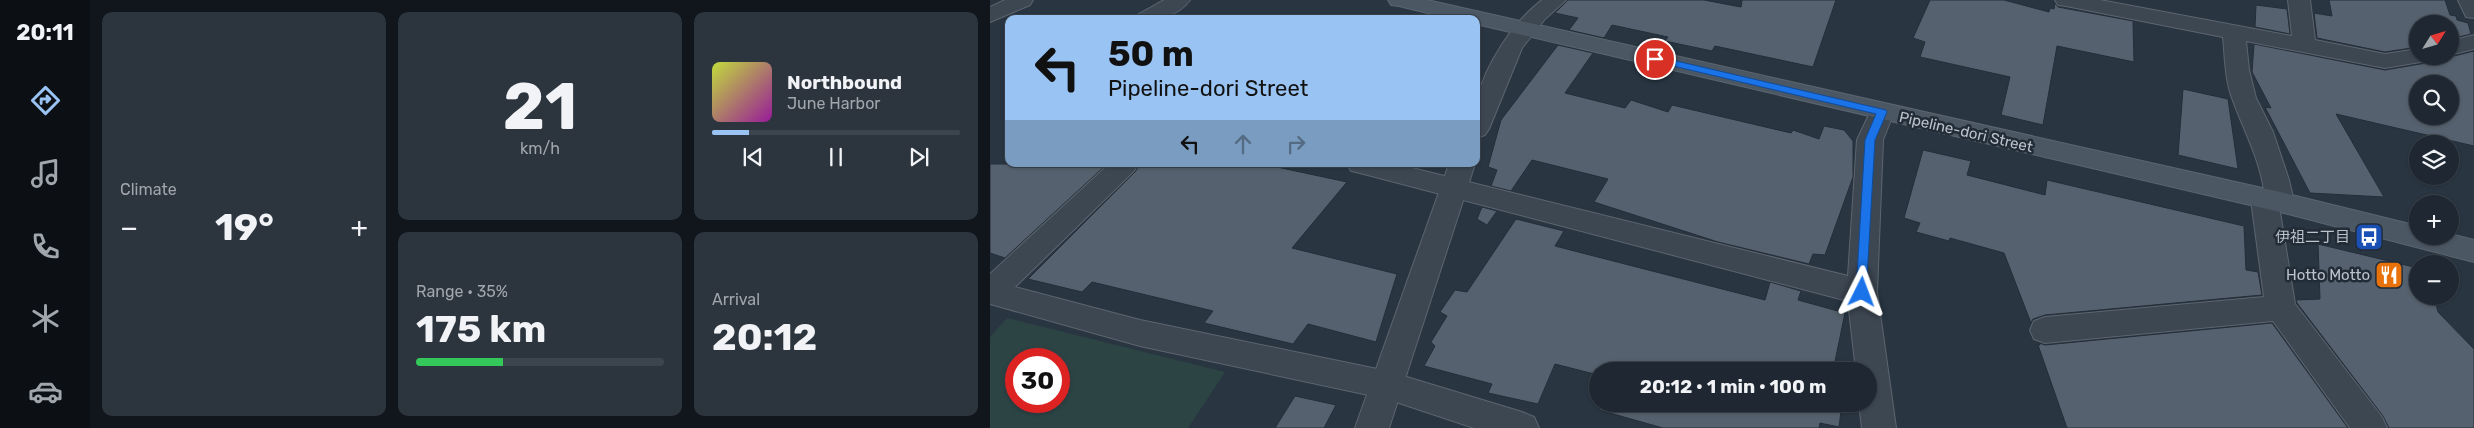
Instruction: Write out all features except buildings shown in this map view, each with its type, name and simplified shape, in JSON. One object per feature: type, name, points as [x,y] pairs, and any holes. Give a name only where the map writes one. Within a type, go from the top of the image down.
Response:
[{"type":"main road","name":"Pipeline-dori Street","points":[[1399,0],[1468,15]]},
{"type":"main road","name":"Pipeline-dori Street","points":[[1480,18],[2273,201],[2474,251]]},
{"type":"street","points":[[990,15],[1022,0]]},
{"type":"street","points":[[1154,15],[1179,0]]},
{"type":"street","points":[[1480,120],[1511,46],[1537,14],[1555,0]]},
{"type":"street","points":[[2066,0],[2385,61],[2409,57]]},
{"type":"street","points":[[2299,0],[2304,44]]},
{"type":"street","points":[[2469,0],[2474,12]]},
{"type":"street","points":[[2234,32],[2237,70],[2244,98],[2260,132],[2276,180],[2273,201],[2281,308],[2370,428]]},
{"type":"street","points":[[2459,46],[2474,42]]},
{"type":"street","points":[[1879,428],[1862,292],[1870,140],[1882,112]]},
{"type":"street","points":[[990,292],[1122,167]]},
{"type":"street","points":[[1386,167],[1457,175],[1862,292]]},
{"type":"street","points":[[1372,428],[1457,175]]},
{"type":"street","points":[[990,292],[1140,333],[1387,386],[1522,428]]},
{"type":"street","points":[[2045,330],[2281,308]]},
{"type":"green space","points":[[1007,318],[1225,372],[1188,428],[990,428],[990,337]]},
{"type":"place","name":"伊祖二丁目","points":[[2369,237]]},
{"type":"place","name":"Hotto Motto","points":[[2389,275]]},
{"type":"route","points":[[1655,59],[1882,112],[1870,140],[1862,292]]}]
